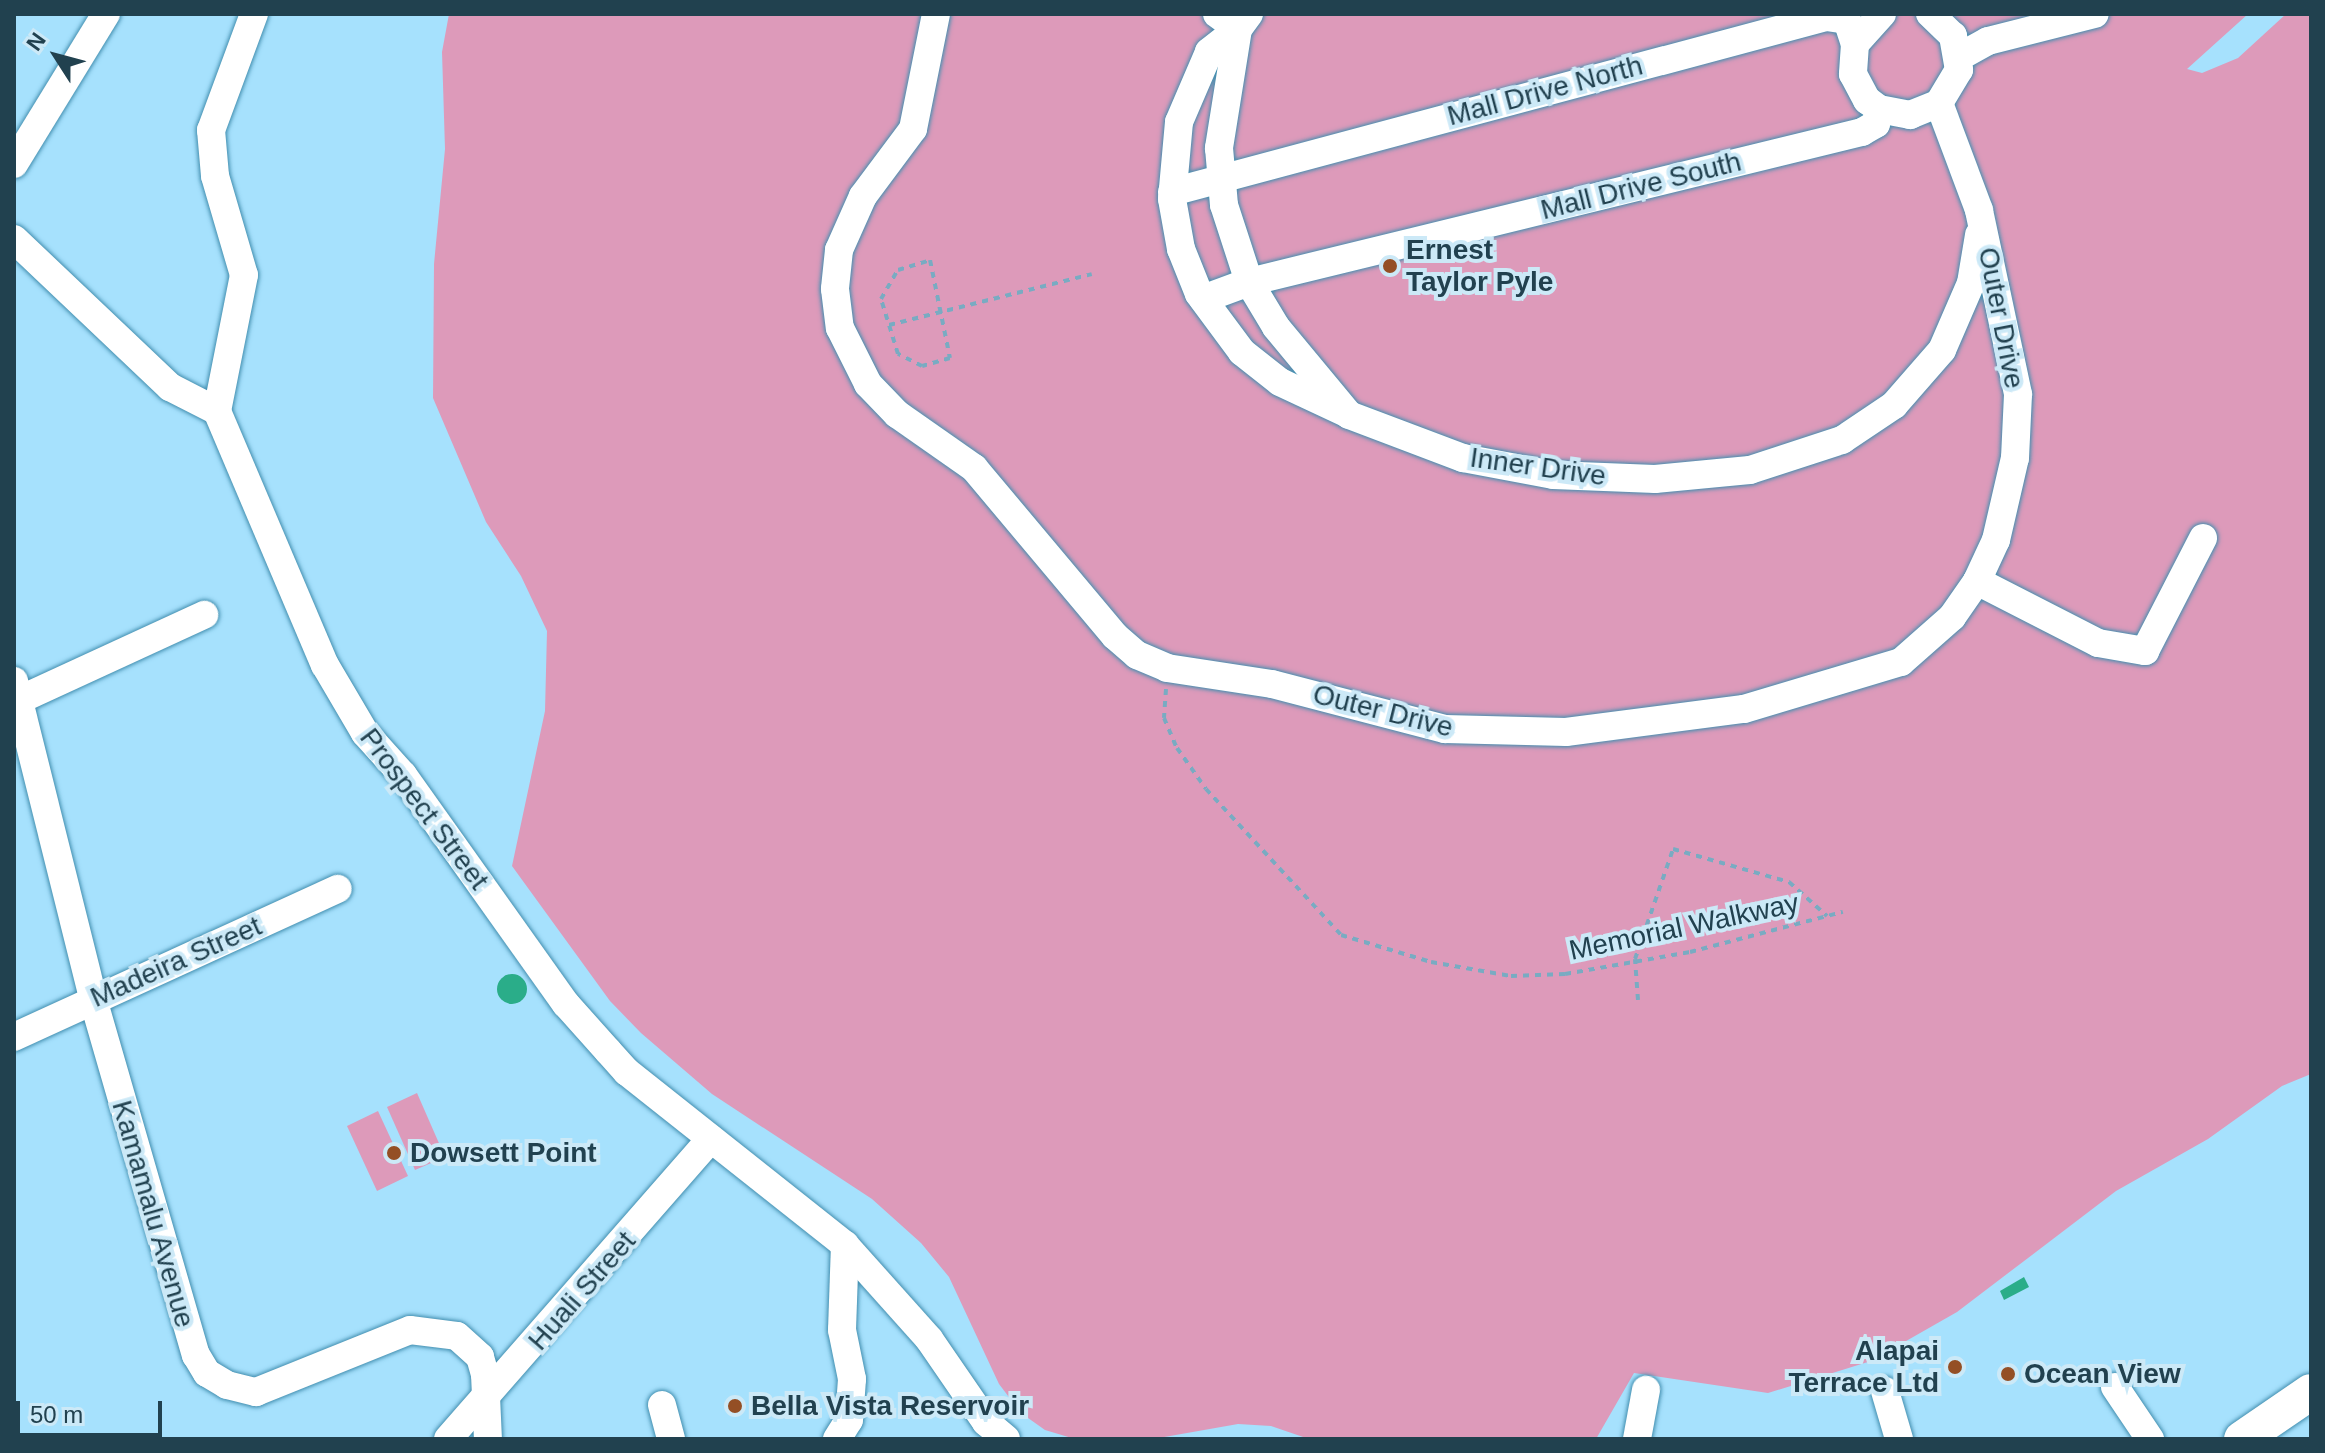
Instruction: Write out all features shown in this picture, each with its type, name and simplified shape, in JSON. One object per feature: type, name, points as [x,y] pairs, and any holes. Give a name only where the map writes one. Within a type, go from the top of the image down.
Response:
[{"type":"main road","points":[[2242,1439],[2311,1392]]},
{"type":"street","points":[[14,164],[106,14]]},
{"type":"street","points":[[14,239],[170,387],[217,411],[244,275],[215,176],[211,130],[254,14]]},
{"type":"street","name":"Outer Drive","points":[[936,14],[913,129],[863,196],[839,250],[837,309],[847,348],[881,400],[981,475],[1115,636],[1137,655],[1167,668],[1272,684],[1445,729],[1531,734],[1646,725],[1797,696],[1901,662],[1936,634],[1977,581],[2002,518],[2019,419],[2016,369],[1979,210],[1939,103]]},
{"type":"street","points":[[1882,14],[1855,44],[1853,74],[1867,100],[1879,109],[1910,115],[1939,103],[1955,82],[1959,57],[1953,36],[1930,14]]},
{"type":"street","points":[[1959,57],[1988,41],[2095,14]]},
{"type":"street","name":"Mall Drive North","points":[[1220,177],[1826,17],[1847,20],[1855,44]]},
{"type":"street","points":[[1235,19],[1209,52],[1186,98],[1174,148],[1172,192],[1181,249],[1203,299],[1226,334],[1260,368],[1301,394],[1349,415]]},
{"type":"street","name":"Inner Drive","points":[[1235,19],[1222,120],[1220,177],[1230,233],[1249,282],[1276,327],[1349,415],[1463,458],[1553,475],[1697,476],[1799,457],[1878,418],[1928,370],[1954,329],[1971,283],[1979,210]]},
{"type":"street","name":"Mall Drive South","points":[[1203,299],[1249,282],[1862,132],[1876,124],[1879,109]]},
{"type":"street","points":[[1172,192],[1220,177]]},
{"type":"street","name":"Prospect Street","points":[[217,411],[325,665],[365,733],[403,775],[566,1004],[627,1072],[845,1245],[929,1339],[986,1422],[1006,1439]]},
{"type":"street","points":[[1977,581],[2098,643],[2145,651],[2203,538]]},
{"type":"street","points":[[16,690],[204,615]]},
{"type":"street","name":"Kamamalu Avenue","points":[[16,690],[93,999],[185,1330],[207,1373],[239,1390],[256,1392],[410,1330],[457,1336],[480,1357],[489,1397],[488,1439]]},
{"type":"street","name":"Madeira Street","points":[[14,1037],[338,889]]},
{"type":"street","name":"Huali Street","points":[[448,1439],[489,1397],[711,1139]]},
{"type":"street","points":[[837,1439],[849,1420],[852,1379],[842,1330],[845,1245]]},
{"type":"street","points":[[2115,1387],[2150,1439]]},
{"type":"street","points":[[1637,1439],[1646,1390]]},
{"type":"street","points":[[1885,1391],[1899,1439]]},
{"type":"street","points":[[662,1405],[671,1439]]},
{"type":"path","points":[[930,260],[940,309],[950,358],[922,366],[898,354],[881,299],[898,270],[930,260]]},
{"type":"path","points":[[889,325],[940,309],[1092,274]]},
{"type":"path","name":"Memorial Walkway","points":[[1167,668],[1164,718],[1177,748],[1206,789],[1341,935],[1431,962],[1511,976],[1565,974],[1635,959],[1690,952],[1843,912]]},
{"type":"path","points":[[1638,1000],[1635,959],[1673,849],[1789,882],[1827,916]]},
{"type":"shaded area","points":[[449,14],[2248,14],[2187,69],[2202,73],[2238,58],[2286,14],[2311,14],[2311,1074],[2282,1086],[2208,1139],[2116,1191],[1957,1312],[1871,1361],[1768,1393],[1634,1373],[1596,1439],[1309,1439],[1271,1426],[1238,1424],[1153,1439],[1075,1439],[1045,1430],[1021,1413],[999,1384],[949,1277],[921,1243],[872,1199],[712,1094],[641,1033],[610,1001],[512,866],[545,711],[547,631],[521,576],[486,522],[433,398],[434,264],[445,149],[442,52]]},
{"type":"shaded area","points":[[512,974],[518,975],[526,983],[526,995],[518,1003],[512,1004],[506,1003],[498,995],[497,989],[498,983],[506,975]]},
{"type":"shaded area","points":[[417,1093],[445,1157],[415,1170],[387,1107]]},
{"type":"shaded area","points":[[378,1111],[408,1176],[377,1191],[347,1126]]},
{"type":"shaded area","points":[[2024,1277],[2029,1287],[2004,1300],[2000,1291]]},
{"type":"place","name":"Ernest Taylor Pyle","points":[[1390,266]]},
{"type":"place","name":"Dowsett Point","points":[[394,1153]]},
{"type":"place","name":"Alapai Terrace Ltd","points":[[1955,1367]]},
{"type":"place","name":"Ocean View","points":[[2008,1374]]},
{"type":"place","name":"Bella Vista Reservoir","points":[[735,1406]]}]
